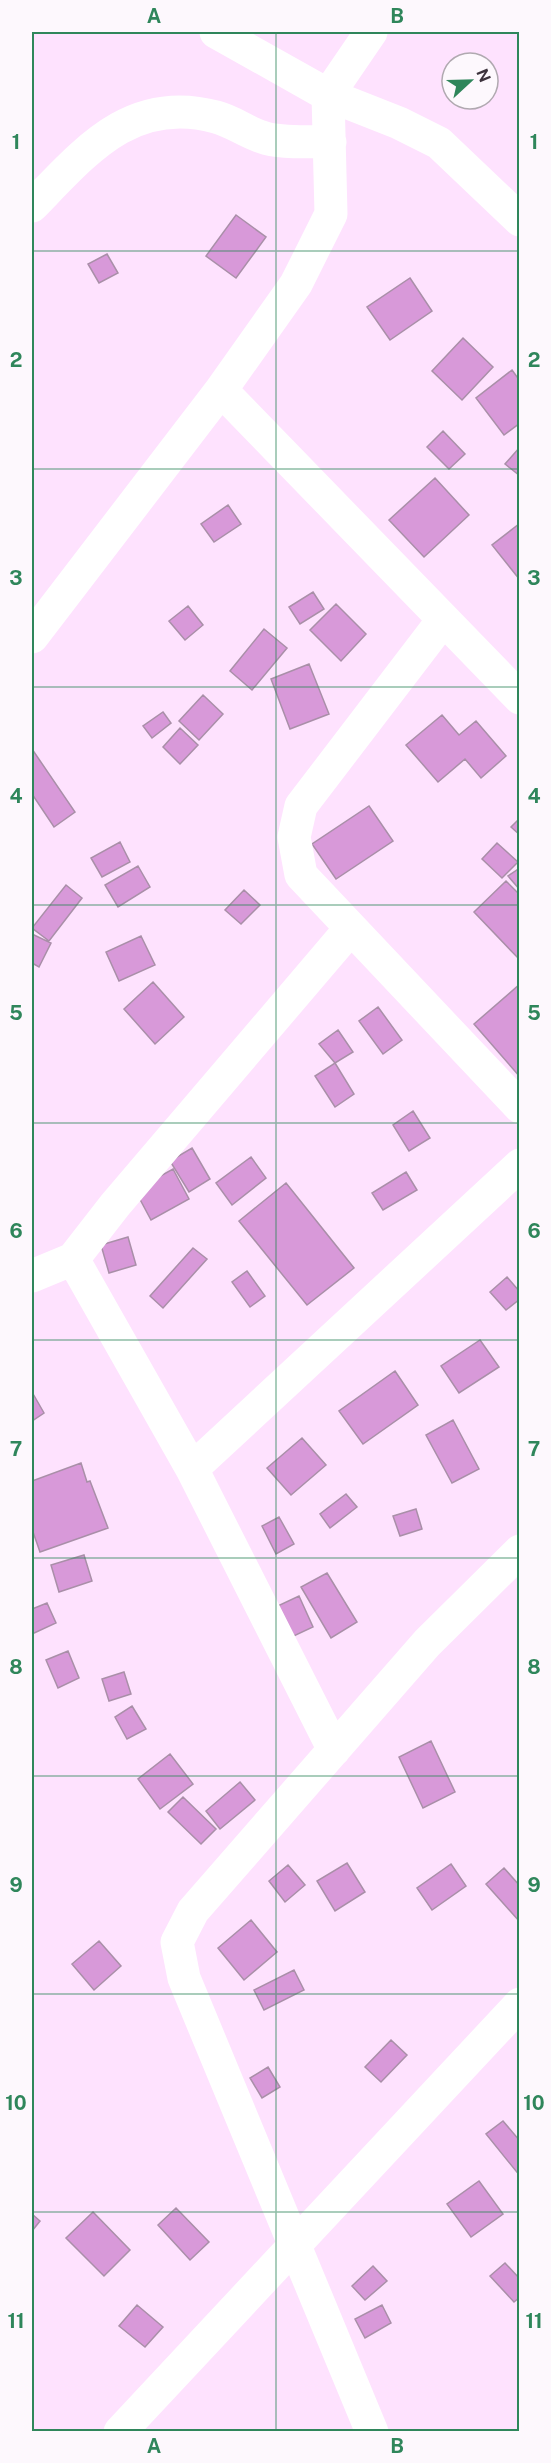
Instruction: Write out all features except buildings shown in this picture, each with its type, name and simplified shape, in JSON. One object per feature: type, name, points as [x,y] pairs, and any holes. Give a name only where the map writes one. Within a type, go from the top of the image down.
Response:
[{"type":"street","points":[[216,32],[328,95],[399,123],[438,142],[519,220]]},
{"type":"street","points":[[32,637],[221,390],[296,284],[331,214],[328,95],[371,32]]},
{"type":"street","points":[[32,206],[93,144],[126,122],[168,110],[216,117],[263,138],[330,142]]},
{"type":"street","points":[[221,390],[519,698]]},
{"type":"street","points":[[443,620],[301,806],[294,837],[301,875],[519,1107]]},
{"type":"street","points":[[32,1275],[73,1259],[122,1196],[351,928]]},
{"type":"street","points":[[192,1469],[519,1165]]},
{"type":"street","points":[[73,1259],[192,1469],[334,1750]]},
{"type":"street","points":[[372,2432],[184,1978],[177,1942],[193,1911],[427,1643],[519,1551]]},
{"type":"street","points":[[120,2432],[519,2004]]}]
